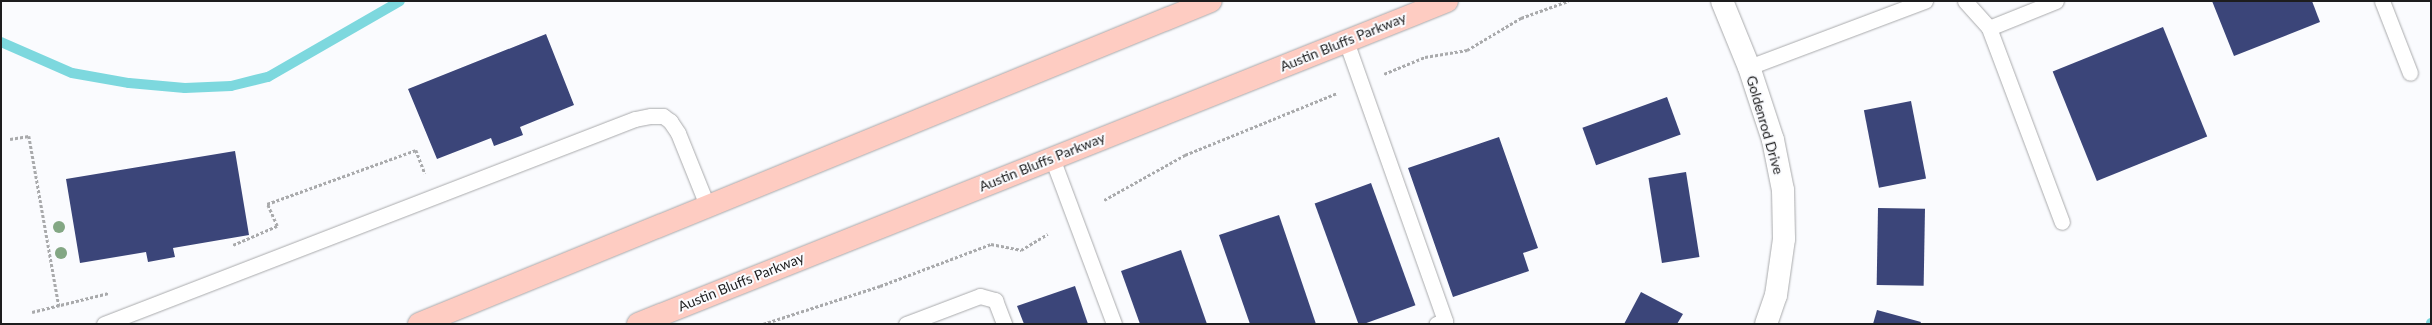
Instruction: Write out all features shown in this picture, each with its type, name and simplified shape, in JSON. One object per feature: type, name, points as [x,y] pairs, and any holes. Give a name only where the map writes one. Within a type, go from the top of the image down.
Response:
[{"type":"main road","points":[[418,324],[1211,1]]},
{"type":"main road","name":"Austin Bluffs Parkway","points":[[638,324],[1447,1]]},
{"type":"street","name":"Goldenrod Drive","points":[[1722,1],[1749,67],[1773,140],[1783,190],[1784,239],[1776,295],[1766,324]]},
{"type":"lane","points":[[1749,67],[1925,1]]},
{"type":"lane","points":[[1964,1],[1989,28],[2062,222]]},
{"type":"lane","points":[[1989,28],[2056,1]]},
{"type":"lane","points":[[2382,1],[2410,73]]},
{"type":"lane","points":[[1346,41],[1445,321],[1436,324]]},
{"type":"lane","points":[[104,324],[635,119],[651,116],[663,116],[670,121],[678,133],[707,205]]},
{"type":"lane","points":[[1052,158],[1114,324]]},
{"type":"lane","points":[[906,324],[980,296],[995,300],[1004,324]]},
{"type":"path","points":[[1104,200],[1185,155],[1425,57],[1467,50],[1521,18],[1568,1]]},
{"type":"path","points":[[10,139],[29,136],[59,306]]},
{"type":"path","points":[[230,246],[277,226],[267,204],[416,150],[427,177]]},
{"type":"path","points":[[763,324],[887,284],[991,244],[1021,250],[1048,234]]},
{"type":"path","points":[[32,312],[111,292]]},
{"type":"building","points":[[2212,1],[2312,1],[2320,22],[2234,56]]},
{"type":"building","points":[[2163,27],[2207,136],[2097,181],[2053,72]]},
{"type":"building","points":[[546,34],[574,105],[520,127],[523,135],[494,146],[491,138],[437,159],[408,89]]},
{"type":"building","points":[[1667,97],[1681,135],[1596,165],[1582,128]]},
{"type":"building","points":[[1911,101],[1926,179],[1879,188],[1864,110]]},
{"type":"building","points":[[1499,137],[1538,248],[1523,253],[1529,271],[1453,297],[1408,168]]},
{"type":"building","points":[[235,151],[249,235],[173,248],[175,257],[148,262],[146,252],[80,263],[66,179]]},
{"type":"building","points":[[1686,172],[1699,257],[1662,263],[1648,178]]},
{"type":"building","points":[[1371,183],[1415,305],[1364,324],[1358,324],[1315,204]]},
{"type":"building","points":[[1878,208],[1925,209],[1924,286],[1877,285]]},
{"type":"building","points":[[1279,215],[1316,324],[1250,324],[1219,235]]},
{"type":"building","points":[[1181,250],[1207,324],[1140,324],[1121,271]]},
{"type":"building","points":[[1075,286],[1088,324],[1024,324],[1017,306]]},
{"type":"building","points":[[1641,292],[1683,314],[1677,324],[1624,324]]},
{"type":"building","points":[[1877,310],[1921,322],[1920,324],[1873,324]]},
{"type":"waterway","points":[[1,42],[72,73],[129,83],[185,88],[231,86],[268,77],[400,1]]}]
